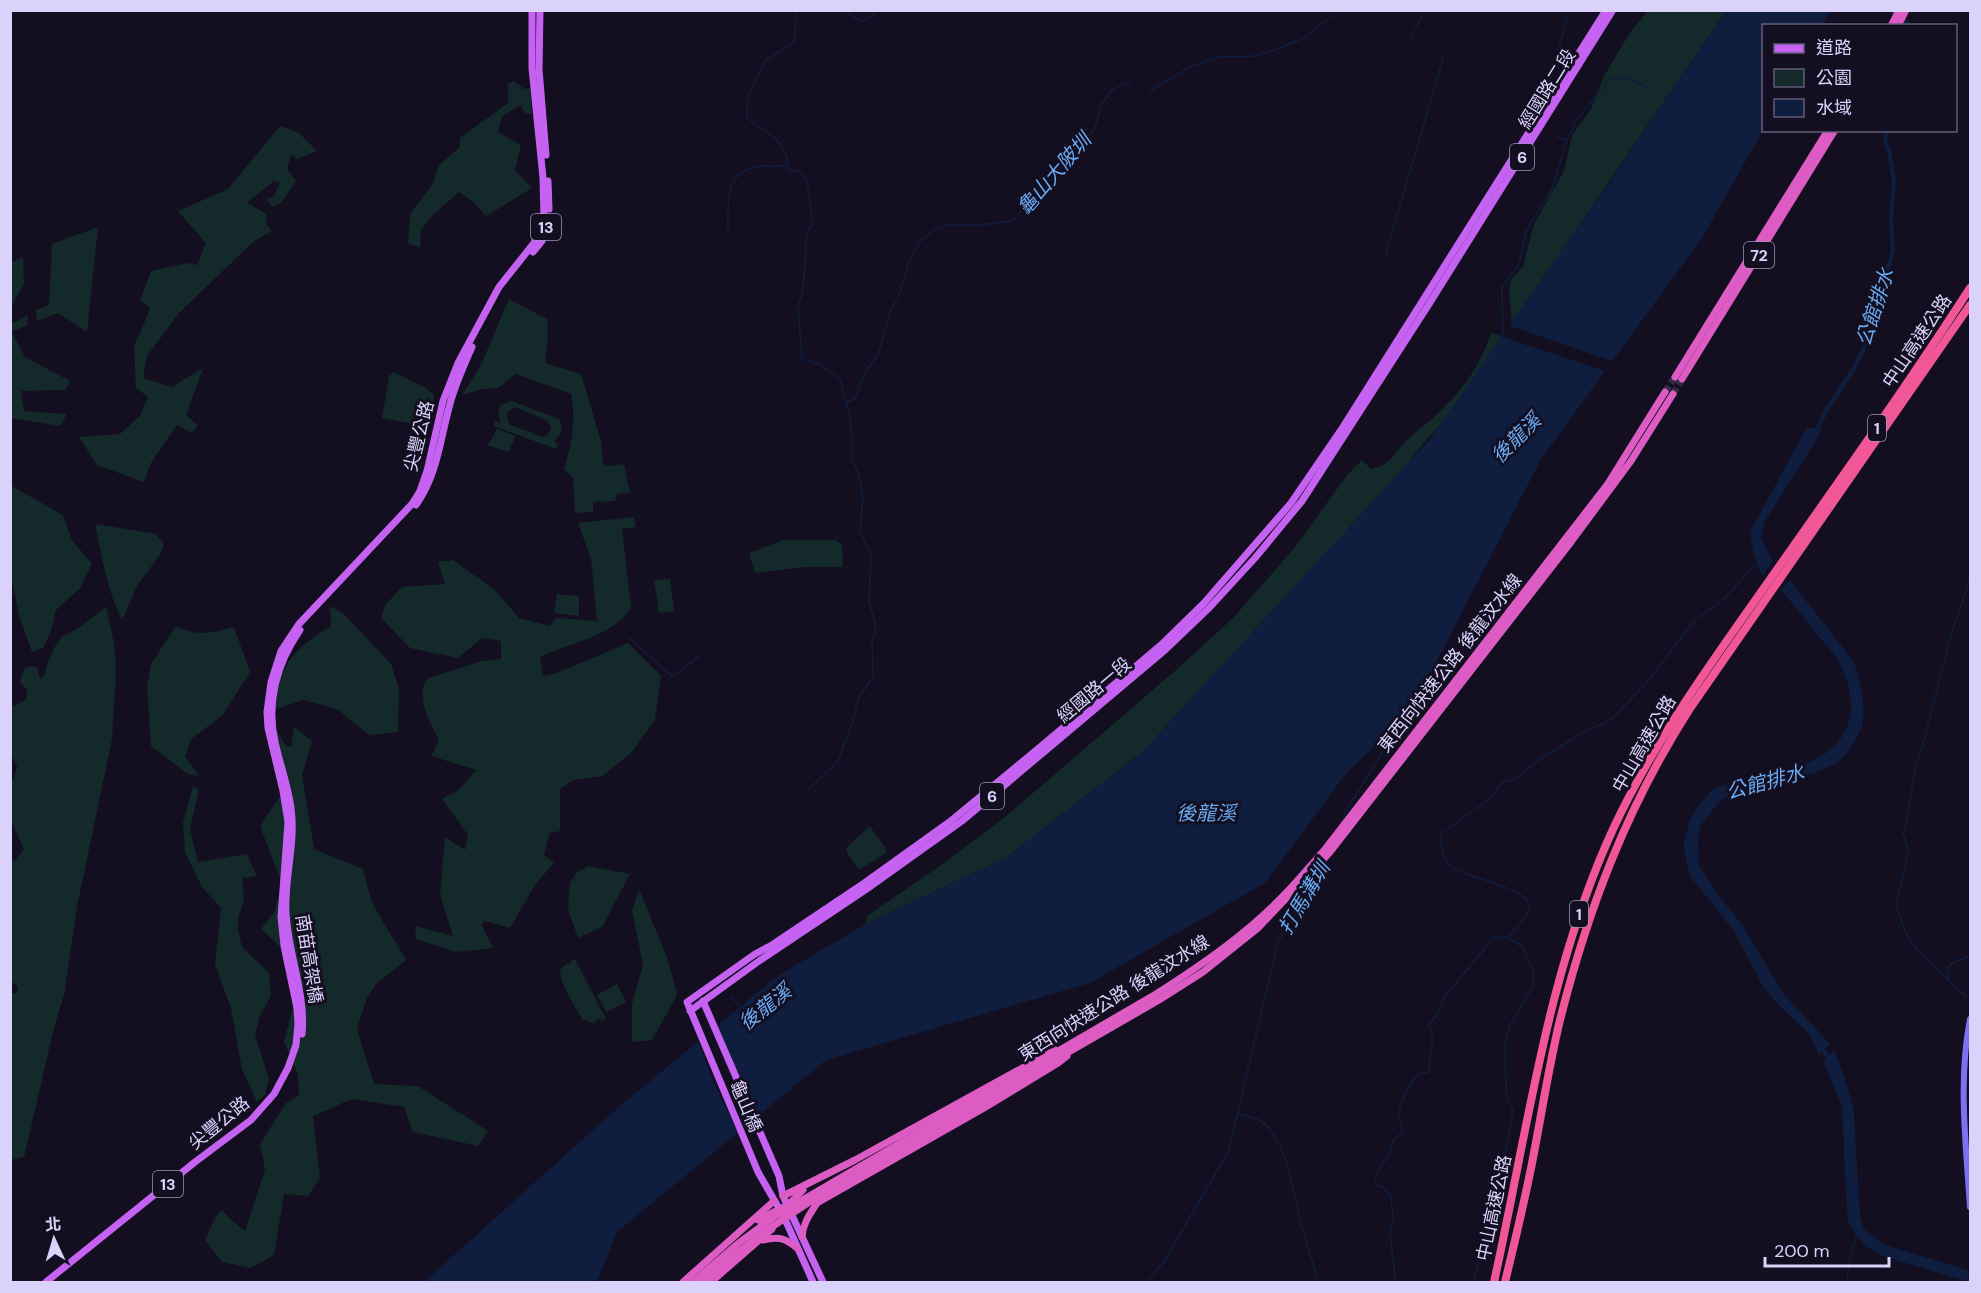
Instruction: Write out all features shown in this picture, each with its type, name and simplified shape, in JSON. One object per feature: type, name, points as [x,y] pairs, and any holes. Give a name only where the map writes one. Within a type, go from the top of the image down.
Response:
[{"type":"highway","points":[[1892,24],[1899,10]]},
{"type":"highway","points":[[1899,24],[1906,10]]},
{"type":"highway","name":"72","points":[[1827,132],[1678,378],[1834,132]]},
{"type":"highway","name":"中山高速公路","points":[[1783,568],[1971,288]]},
{"type":"highway","name":"中山高速公路","points":[[1494,1282],[1549,1018],[1563,965],[1589,886],[1619,817],[1663,737],[1712,662],[1768,589],[1971,305]]},
{"type":"highway","name":"東西向快速公路 後龍汶水線","points":[[693,1282],[775,1216],[1079,1040],[1200,966],[1248,929],[1286,893],[1326,848],[1566,539],[1606,485],[1665,392]]},
{"type":"highway","name":"東西向快速公路 後龍汶水線","points":[[701,1282],[764,1232],[814,1199],[1071,1052],[1203,972],[1258,928],[1313,872],[1375,795],[1571,542],[1630,461],[1673,394]]},
{"type":"highway","name":"中山高速公路","points":[[1505,1282],[1560,1021],[1599,888],[1623,831],[1671,738],[1768,589]]},
{"type":"highway","points":[[783,1196],[807,1186],[1014,1071],[1064,1045],[1079,1040]]},
{"type":"highway","points":[[711,1282],[787,1215],[817,1203],[984,1108],[1058,1063],[1071,1052]]},
{"type":"highway","points":[[748,1226],[788,1205],[807,1186]]},
{"type":"highway","points":[[683,1282],[774,1202]]},
{"type":"highway","points":[[802,1237],[807,1217],[817,1203]]},
{"type":"highway","points":[[760,1241],[774,1237],[786,1239],[798,1249]]},
{"type":"main road","name":"13","points":[[532,10],[536,68]]},
{"type":"main road","name":"13","points":[[536,68],[540,10]]},
{"type":"main road","name":"經國路二段","points":[[1426,303],[1606,10]]},
{"type":"main road","name":"經國路二段","points":[[1426,303],[1613,10]]},
{"type":"main road","name":"尖豐公路","points":[[283,782],[270,741],[267,712],[270,682],[281,651],[307,614],[412,504],[428,471],[443,401],[458,363],[499,287],[539,240],[544,220],[536,68]]},
{"type":"main road","name":"經國路一段","points":[[1426,303],[1302,501],[1255,558],[1188,629],[952,828],[690,1011],[687,1002],[916,847],[1046,743],[1161,645],[1204,603],[1291,503],[1426,303]]},
{"type":"main road","name":"南苗高架橋","points":[[283,782],[292,810],[293,828],[286,918],[303,1022],[300,1045],[290,1069]]},
{"type":"main road","name":"龜山橋","points":[[703,1001],[779,1176],[783,1196]]},
{"type":"main road","name":"龜山橋","points":[[690,1011],[758,1172],[780,1210]]},
{"type":"main road","points":[[1971,1019],[1966,1045],[1963,1090],[1971,1207]]},
{"type":"main road","name":"尖豐公路","points":[[46,1282],[251,1120],[274,1094],[290,1069]]},
{"type":"main road","name":"尖豐公路","points":[[53,1282],[176,1181],[253,1124],[274,1101],[290,1069]]},
{"type":"main road","name":"6","points":[[783,1196],[788,1205],[787,1215],[798,1249],[813,1282]]},
{"type":"main road","name":"6","points":[[780,1210],[787,1215],[802,1237],[822,1282]]},
{"type":"green space","points":[[1648,11],[1726,11],[1512,323],[1509,294],[1511,280],[1523,266],[1534,224],[1564,171],[1572,135],[1591,109],[1604,76],[1631,31]]},
{"type":"green space","points":[[514,81],[524,89],[530,88],[532,114],[525,113],[521,105],[502,116],[498,132],[521,145],[515,170],[532,188],[486,216],[473,202],[459,192],[432,216],[421,230],[420,248],[408,243],[410,214],[432,185],[439,165],[460,147],[460,138],[508,103],[508,84]]},
{"type":"green space","points":[[280,126],[299,133],[317,151],[298,159],[291,155],[287,169],[296,181],[281,203],[272,207],[267,199],[273,197],[280,183],[274,181],[247,203],[267,214],[266,224],[272,231],[253,242],[179,313],[147,356],[143,378],[172,387],[203,368],[186,415],[198,425],[192,433],[177,425],[151,463],[144,482],[97,465],[79,437],[120,434],[140,416],[148,397],[136,388],[134,346],[150,307],[140,301],[151,271],[189,263],[197,265],[206,243],[178,211],[228,189]]},
{"type":"green space","points":[[98,227],[87,332],[58,313],[37,321],[36,310],[49,305],[52,244]]},
{"type":"green space","points":[[23,258],[24,284],[11,306],[11,262]]},
{"type":"green space","points":[[509,299],[547,319],[548,337],[545,363],[581,374],[601,441],[603,464],[609,466],[624,464],[630,493],[617,494],[615,501],[593,502],[593,512],[575,513],[573,478],[564,469],[572,432],[571,394],[516,374],[498,388],[483,389],[462,395],[481,365]]},
{"type":"green space","points":[[28,315],[27,325],[12,332],[25,357],[70,381],[65,390],[21,391],[24,411],[67,414],[60,426],[11,418],[11,323]]},
{"type":"green space","points":[[1491,333],[1502,336],[1452,412],[1422,445],[1367,515],[1142,752],[1007,857],[866,924],[867,916],[1004,818],[1234,617],[1296,546],[1347,475],[1362,460],[1371,469],[1383,465],[1455,395],[1476,367]]},
{"type":"green space","points":[[394,372],[426,388],[434,395],[430,427],[382,418],[389,376]]},
{"type":"green space","points":[[512,401],[559,419],[561,428],[554,442],[558,444],[556,449],[494,426],[495,421],[501,423],[498,412],[501,405]],"holes":[[[515,407],[548,421],[551,428],[548,435],[543,437],[510,425],[507,412]]]},
{"type":"green space","points":[[497,429],[516,436],[508,452],[488,445]]},
{"type":"green space","points":[[10,485],[63,515],[72,540],[92,564],[80,588],[56,610],[51,631],[43,648],[32,652],[19,615],[11,576]]},
{"type":"green space","points":[[634,517],[636,527],[622,529],[631,607],[624,617],[603,632],[540,657],[543,676],[557,673],[628,643],[661,676],[655,720],[632,752],[603,776],[573,780],[560,789],[560,831],[550,833],[544,855],[554,863],[535,885],[510,928],[485,921],[481,924],[493,948],[456,952],[416,939],[415,926],[453,936],[440,895],[445,837],[465,850],[468,835],[442,799],[459,790],[476,770],[431,756],[439,741],[425,710],[424,685],[428,678],[482,661],[501,659],[501,641],[482,638],[458,658],[410,648],[381,618],[385,605],[402,587],[445,584],[438,562],[453,560],[495,590],[519,618],[550,626],[556,618],[597,621],[591,559],[578,523]]},
{"type":"green space","points":[[95,524],[156,534],[164,544],[161,553],[137,586],[122,620],[109,585]]},
{"type":"green space","points":[[783,540],[836,540],[842,545],[843,567],[803,567],[755,573],[749,553]]},
{"type":"green space","points":[[670,579],[674,611],[659,613],[654,580]]},
{"type":"green space","points":[[557,594],[579,596],[579,616],[554,613]]},
{"type":"green space","points":[[330,606],[344,614],[391,664],[399,689],[398,732],[369,735],[337,709],[303,700],[276,709],[279,681],[284,670],[298,650],[331,626]]},
{"type":"green space","points":[[106,607],[114,643],[116,671],[112,739],[77,907],[64,995],[24,1157],[11,1160],[10,993],[17,993],[18,987],[11,983],[10,861],[16,860],[24,849],[11,821],[11,781],[17,766],[11,755],[11,711],[12,707],[27,699],[27,690],[20,682],[24,669],[29,666],[37,667],[40,678],[44,676],[54,648],[62,637],[80,627]]},
{"type":"green space","points":[[176,626],[198,633],[234,627],[250,672],[222,716],[191,739],[185,756],[199,776],[188,774],[151,746],[147,687],[151,664]]},
{"type":"green space","points":[[274,725],[286,746],[291,747],[294,727],[312,741],[302,775],[314,849],[363,869],[372,903],[406,960],[376,984],[367,998],[357,1029],[374,1084],[418,1086],[488,1131],[478,1146],[413,1132],[404,1107],[352,1099],[313,1116],[320,1178],[308,1196],[284,1194],[274,1255],[251,1268],[222,1262],[205,1240],[221,1210],[245,1232],[265,1169],[260,1144],[286,1103],[299,1095],[298,1075],[284,1042],[296,995],[286,952],[261,929],[275,911],[282,883],[260,826],[282,793]]},
{"type":"green space","points":[[193,786],[199,789],[190,830],[198,862],[247,854],[257,876],[242,878],[244,901],[238,917],[238,930],[242,947],[269,973],[271,996],[260,1016],[255,1035],[269,1079],[265,1095],[257,1102],[242,1069],[231,1008],[215,965],[221,908],[202,887],[185,852],[183,823]]},
{"type":"green space","points":[[869,827],[887,850],[886,853],[859,870],[846,851],[847,847]]},
{"type":"green space","points":[[588,866],[630,874],[602,927],[578,938],[568,909],[570,883],[576,873]]},
{"type":"green space","points":[[639,889],[668,960],[677,995],[652,1040],[632,1042],[632,1004],[643,965],[632,911]]},
{"type":"green space","points":[[575,959],[606,1019],[601,1022],[600,1018],[593,1023],[582,1019],[562,982],[561,968]]},
{"type":"green space","points":[[617,984],[626,1002],[606,1012],[597,995]]},
{"type":"water","name":"後龍溪","points":[[1726,11],[1831,11],[1823,24],[1762,24],[1762,132],[1702,238],[1541,459],[1411,711],[1347,772],[1266,882],[1090,983],[826,1060],[617,1232],[597,1282],[424,1282],[621,1105],[779,975],[866,924],[1007,857],[1142,752],[1431,438]]},
{"type":"water","points":[[1807,427],[1822,431],[1765,521],[1761,538],[1773,561],[1762,576],[1753,551],[1750,532]]},
{"type":"water","points":[[1790,580],[1854,662],[1861,686],[1864,713],[1862,727],[1850,749],[1836,764],[1817,772],[1726,797],[1719,802],[1700,826],[1699,865],[1743,926],[1782,992],[1830,1044],[1819,1055],[1808,1033],[1774,1000],[1761,983],[1734,931],[1690,876],[1684,841],[1696,809],[1712,790],[1810,762],[1836,743],[1849,720],[1850,692],[1846,677],[1835,655],[1781,590]]},
{"type":"water","points":[[1835,1050],[1854,1113],[1860,1218],[1864,1229],[1885,1245],[1968,1270],[1969,1282],[1883,1256],[1865,1246],[1851,1227],[1848,1221],[1842,1107],[1823,1061]]},
{"type":"pier","points":[[1507,325],[1615,362],[1608,372],[1499,336]]},
{"type":"pier","points":[[714,1024],[756,1121],[739,1136],[712,1078],[697,1038]]},
{"type":"waterway","points":[[728,229],[728,200],[733,183],[738,176],[745,170],[755,167],[788,165],[779,142],[747,118],[748,95],[765,61],[794,42],[797,10]]},
{"type":"waterway","points":[[844,10],[861,21],[871,17],[878,10]]},
{"type":"waterway","name":"龜山大陂圳","points":[[1148,92],[1192,66],[1219,57],[1254,56],[1304,38],[1341,10]]},
{"type":"waterway","points":[[1410,38],[1426,10]]},
{"type":"waterway","points":[[1550,84],[1569,10]]},
{"type":"waterway","name":"公館排水","points":[[1890,10],[1907,24]]},
{"type":"waterway","points":[[1386,253],[1443,59]]},
{"type":"waterway","points":[[1503,337],[1502,287],[1519,264],[1526,231],[1552,189],[1567,140],[1577,119],[1610,79],[1628,78],[1648,87]]},
{"type":"waterway","name":"龜山大陂圳","points":[[847,402],[855,399],[865,372],[878,355],[891,310],[899,295],[909,262],[919,243],[935,229],[948,225],[980,225],[1011,221],[1017,217],[1038,188],[1066,163],[1095,128],[1101,105],[1113,89],[1131,82]]},
{"type":"waterway","name":"公館排水","points":[[1815,433],[1827,409],[1854,368],[1869,337],[1893,251],[1891,217],[1894,182],[1885,140],[1887,132]]},
{"type":"waterway","points":[[1557,136],[1566,140]]},
{"type":"waterway","name":"龜山大陂圳","points":[[788,165],[789,171],[796,170],[807,180],[813,224],[807,232],[803,290],[798,308],[802,359],[819,364],[840,379],[850,417],[852,460],[859,475],[863,498],[860,532],[871,556],[869,600],[876,627],[872,643],[873,677],[859,697],[838,761],[808,790]]},
{"type":"waterway","points":[[1397,1282],[1390,1232],[1393,1218],[1391,1196],[1382,1187],[1375,1185],[1375,1181],[1381,1165],[1389,1157],[1392,1142],[1403,1131],[1399,1117],[1404,1097],[1418,1074],[1429,1072],[1432,1042],[1429,1025],[1438,1013],[1444,997],[1492,938],[1508,937],[1524,919],[1529,906],[1527,900],[1519,894],[1466,874],[1449,865],[1443,855],[1440,834],[1488,800],[1503,782],[1515,779],[1540,759],[1584,732],[1613,718],[1649,680],[1694,621],[1725,598],[1758,562]]},
{"type":"waterway","points":[[1966,997],[1917,950],[1907,936],[1896,906],[1908,852],[1903,832],[1915,769],[1950,638],[1970,579]]},
{"type":"waterway","points":[[628,637],[672,676],[701,655]]},
{"type":"waterway","name":"打馬溝圳","points":[[1341,824],[1346,810],[1380,757],[1397,724]]},
{"type":"waterway","name":"打馬溝圳","points":[[1147,1282],[1164,1262],[1229,1150],[1278,942],[1322,876],[1329,857]]},
{"type":"waterway","points":[[1473,1282],[1493,1215],[1513,1112],[1506,1092],[1505,1045],[1509,1027],[1532,988],[1534,974],[1523,947],[1508,938]]},
{"type":"waterway","points":[[1949,979],[1947,968],[1958,960],[1970,957]]},
{"type":"waterway","points":[[730,997],[740,1006]]},
{"type":"waterway","name":"公館排水","points":[[1820,1046],[1831,1061]]},
{"type":"waterway","points":[[1239,1114],[1255,1118],[1265,1124],[1281,1148],[1318,1282]]},
{"type":"waterway","points":[[1847,1282],[1850,1258],[1857,1234]]},
{"type":"tunnel","points":[[1665,392],[1675,377]]},
{"type":"tunnel","points":[[1673,394],[1682,379]]}]
